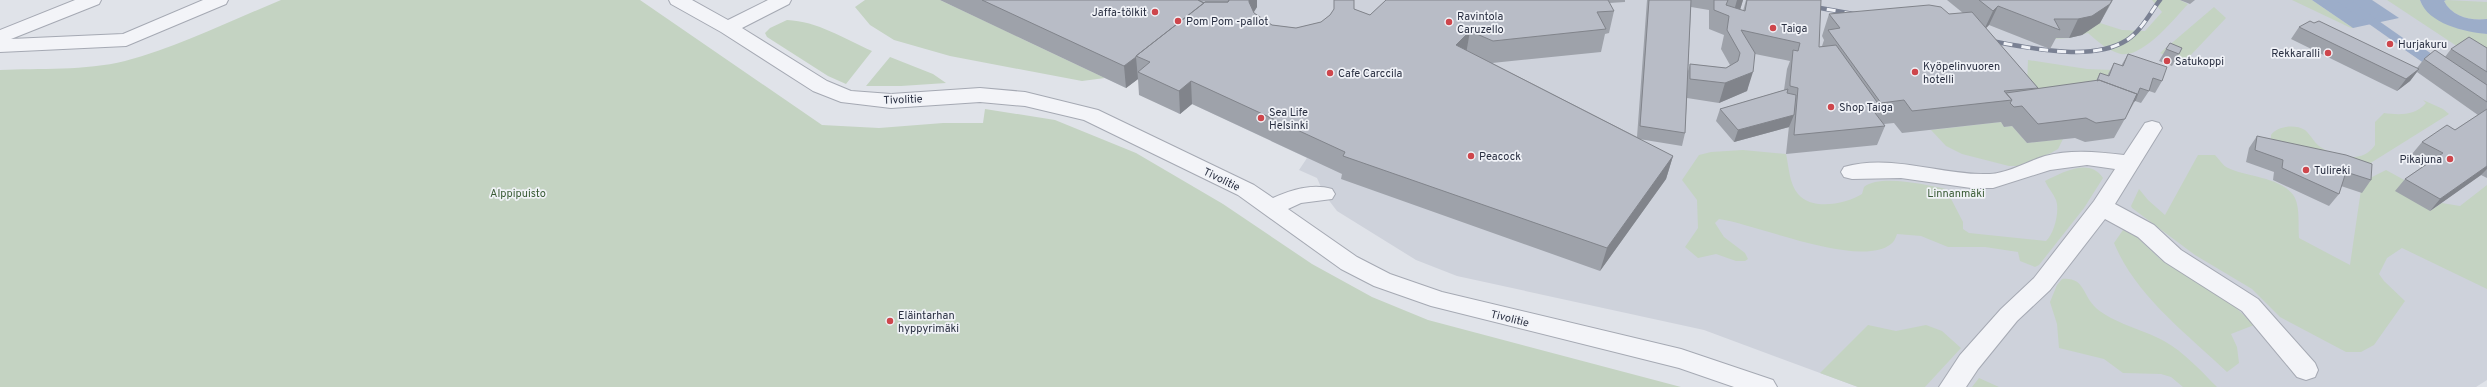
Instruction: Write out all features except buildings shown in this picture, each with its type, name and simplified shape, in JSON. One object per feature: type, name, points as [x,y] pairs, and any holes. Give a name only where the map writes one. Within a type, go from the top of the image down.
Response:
[{"type":"street","points":[[0,37],[92,0]]},
{"type":"street","points":[[0,46],[126,40],[219,0]]},
{"type":"street","name":"Tivolitie","points":[[678,0],[728,28],[820,86],[848,97],[891,101],[980,95],[1025,99],[1091,115],[1246,190],[1349,263],[1382,280],[1439,300],[1681,359],[1764,387]]},
{"type":"street","points":[[728,28],[782,0]]},
{"type":"street","points":[[1952,387],[1969,362],[2009,315],[2042,284],[2102,207],[2152,128]]},
{"type":"street","points":[[1852,172],[1901,171],[1972,181],[1993,181],[2048,163],[2087,158],[2130,163]]},
{"type":"street","points":[[1272,207],[1298,196],[1324,194]]},
{"type":"street","points":[[2102,207],[2146,231],[2183,263],[2237,295],[2250,305],[2306,370]]},
{"type":"shaded area","name":"Linnanmäki","points":[[940,0],[2487,0],[2487,380],[2476,387],[1858,387],[1704,330],[1457,276],[1416,260],[1337,211],[1324,194],[1317,178],[1299,170],[1307,158],[1192,104],[1179,114],[1151,85],[1138,79],[1126,88]]},
{"type":"green space","name":"Alppipuisto","points":[[281,0],[640,0],[822,125],[879,128],[943,123],[983,123],[985,109],[1055,120],[1136,153],[1223,204],[1312,264],[1372,297],[1428,320],[1681,387],[0,387],[0,70],[78,68],[125,61],[165,49]]},
{"type":"green space","points":[[865,0],[940,0],[1105,78],[1082,81],[950,56],[894,40],[870,25],[855,7]]},
{"type":"green space","points":[[2152,0],[2180,0],[2188,4],[2158,36],[2139,50],[2130,54],[2121,54],[2112,51],[2088,33],[2069,38],[2053,39],[2100,23],[2122,30],[2145,31],[2162,12]]},
{"type":"green space","points":[[2292,0],[2312,0],[2353,28],[2351,28]]},
{"type":"green space","points":[[2387,0],[2420,0],[2422,5],[2459,29],[2487,34],[2487,66]]},
{"type":"green space","points":[[2444,1],[2487,2],[2487,19],[2462,17],[2447,6]]},
{"type":"green space","points":[[2214,7],[2226,18],[2187,59],[2175,60],[2160,53]]},
{"type":"green space","points":[[787,20],[798,21],[820,27],[872,51],[846,84],[828,76],[767,37],[765,33],[770,28]]},
{"type":"green space","points":[[890,57],[933,74],[946,83],[901,86],[866,86]]},
{"type":"green space","points":[[2028,60],[2087,69],[2114,70],[2102,88],[2026,110]]},
{"type":"green space","points":[[2423,100],[2443,109],[2449,114],[2369,164],[2271,139],[2271,135],[2274,132],[2282,128],[2301,128],[2309,134],[2319,146],[2333,154],[2356,157],[2370,151],[2375,145],[2375,122],[2384,113],[2406,114],[2412,112],[2422,107],[2426,103]]},
{"type":"green space","points":[[2001,122],[2004,127],[2012,126],[2027,143],[2063,139],[2058,149],[2051,153],[2018,166],[2009,166],[1962,154],[1946,146],[1931,130]]},
{"type":"green space","points":[[1743,150],[1786,154],[1791,180],[1795,190],[1804,199],[1812,203],[1829,204],[1847,201],[1862,194],[1864,187],[1881,181],[1916,183],[1946,189],[1963,222],[1963,229],[1969,233],[2046,241],[2054,228],[2057,216],[2057,205],[2056,200],[2045,181],[2067,171],[2083,168],[2090,168],[2103,178],[2084,208],[2039,265],[2035,267],[2020,261],[2018,252],[1985,247],[1948,247],[1921,236],[1897,234],[1891,244],[1876,250],[1856,251],[1807,243],[1719,219],[1715,223],[1724,237],[1745,253],[1748,259],[1745,261],[1736,261],[1716,254],[1698,258],[1685,247],[1698,228],[1697,200],[1682,180],[1699,155],[1711,152]]},
{"type":"green space","points":[[2198,155],[2215,155],[2228,168],[2264,178],[2290,191],[2297,202],[2299,238],[2350,265],[2363,176],[2372,177],[2386,170],[2408,182],[2430,211],[2442,203],[2460,206],[2487,185],[2487,289],[2402,248],[2387,258],[2379,274],[2384,281],[2405,301],[2374,345],[2361,352],[2346,352],[2280,317],[2252,289],[2195,255],[2132,208],[2131,206],[2139,189],[2148,200],[2165,215]]},
{"type":"green space","points":[[2123,230],[2137,237],[2160,259],[2230,302],[2254,325],[2231,334],[2237,347],[2239,363],[2227,372],[2163,313],[2149,297],[2123,262],[2114,243]]},
{"type":"green space","points":[[2062,279],[2069,279],[2079,284],[2091,303],[2103,314],[2171,345],[2192,362],[2217,387],[2183,387],[2171,377],[2161,374],[2123,373],[2104,359],[2059,348],[2057,324],[2050,302],[2057,285]]},
{"type":"green space","points":[[1868,325],[1896,331],[1926,325],[1942,331],[1961,348],[1925,387],[1858,387],[1820,373]]},
{"type":"green space","points":[[1979,378],[1999,387],[1972,387]]},
{"type":"water","points":[[2312,0],[2372,0],[2399,18],[2353,28]]},
{"type":"water","points":[[2420,0],[2446,0],[2444,1],[2447,6],[2462,17],[2487,19],[2487,34],[2458,29],[2439,21],[2424,8]]},
{"type":"water","points":[[2420,46],[2487,91],[2487,107],[2405,50]]},
{"type":"waterway","points":[[2341,0],[2427,59]]},
{"type":"railway","points":[[1986,40],[2058,51],[2095,51],[2112,47],[2127,40],[2137,32],[2160,0]]},
{"type":"railway","points":[[1809,6],[1859,15]]},
{"type":"place","name":"Jaffa-tölkit","points":[[1155,12]]},
{"type":"place","name":"Pom Pom -pallot","points":[[1178,21]]},
{"type":"place","name":"Ravintola Caruzello","points":[[1449,22]]},
{"type":"place","name":"Taiga","points":[[1773,28]]},
{"type":"place","name":"Hurjakuru","points":[[2390,44]]},
{"type":"place","name":"Rekkaralli","points":[[2328,53]]},
{"type":"place","name":"Satukoppi","points":[[2167,61]]},
{"type":"place","name":"Kyöpelinvuoren hotelli","points":[[1915,72]]},
{"type":"place","name":"Cafe Carccila","points":[[1330,73]]},
{"type":"place","name":"Shop Taiga","points":[[1831,107]]},
{"type":"place","name":"Sea Life Helsinki","points":[[1261,118]]},
{"type":"place","name":"Peacock","points":[[1471,156]]},
{"type":"place","name":"Pikajuna","points":[[2450,159]]},
{"type":"place","name":"Tulireki","points":[[2306,170]]},
{"type":"place","name":"Eläintarhan hyppyrimäki","points":[[890,321]]}]
